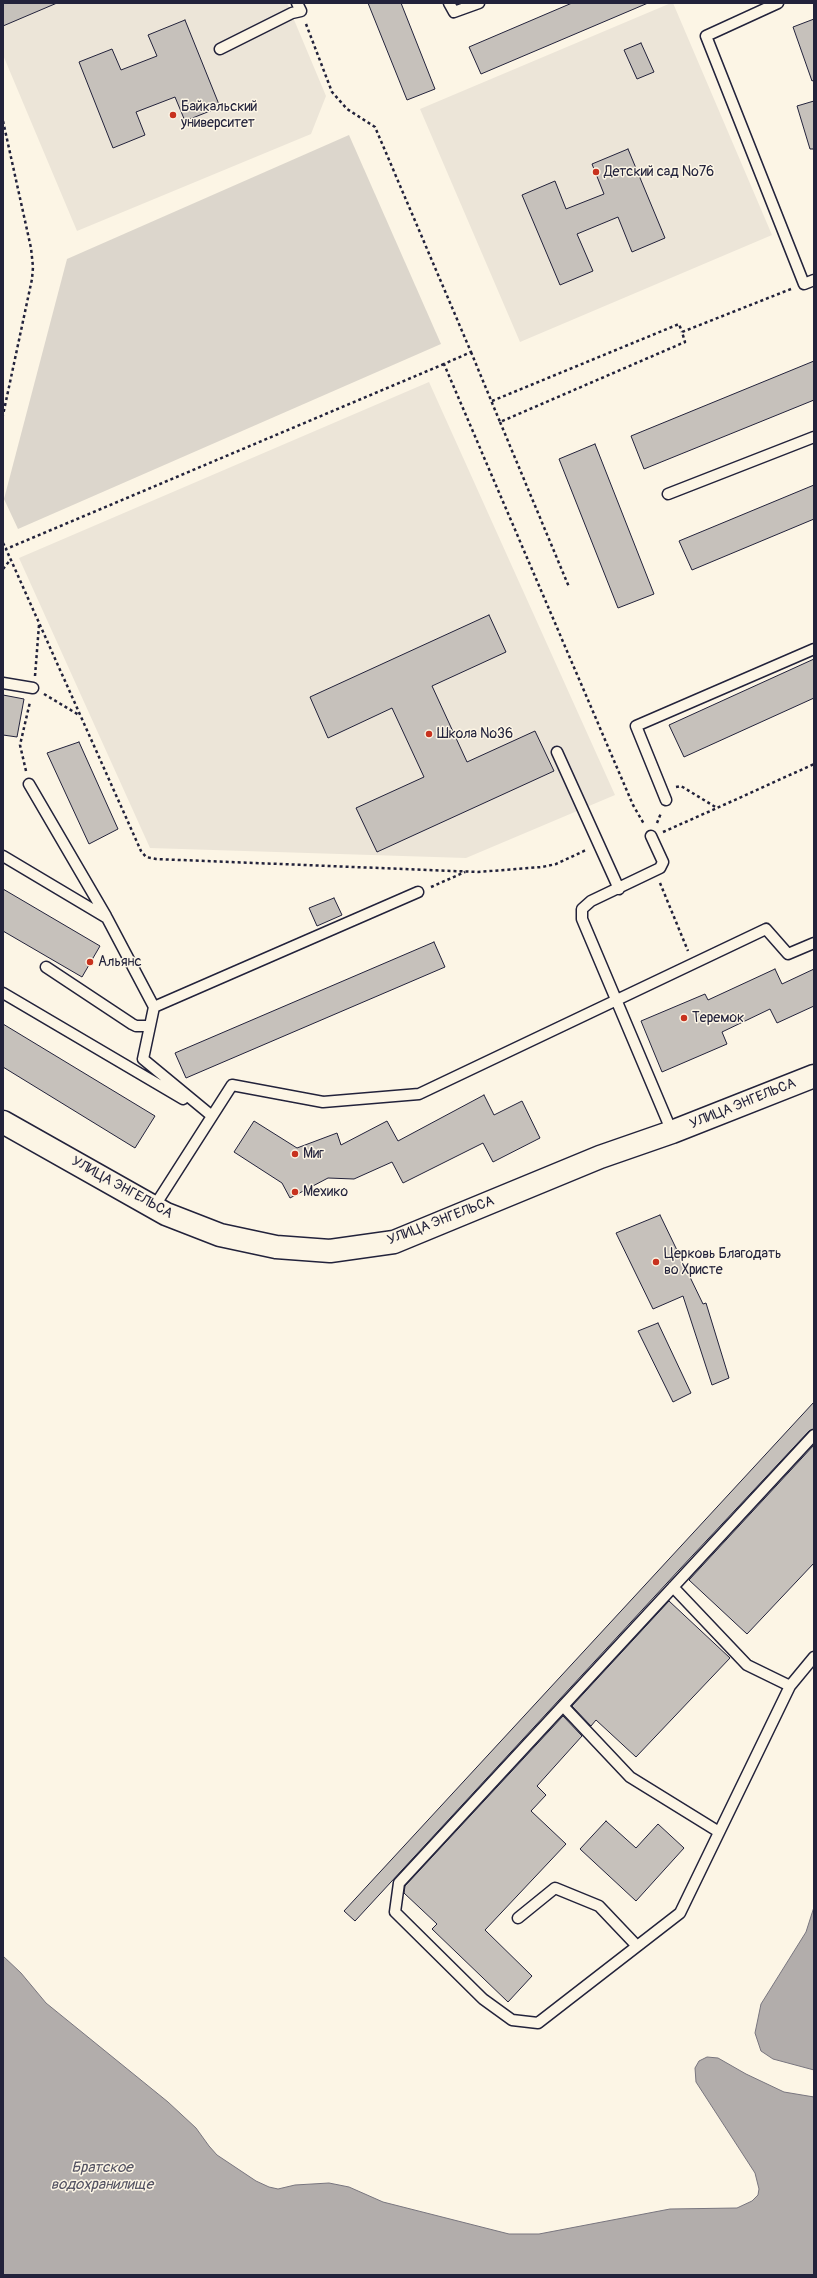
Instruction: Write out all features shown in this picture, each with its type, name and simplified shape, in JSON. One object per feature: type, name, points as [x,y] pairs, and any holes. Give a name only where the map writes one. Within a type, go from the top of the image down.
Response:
[{"type":"street","name":"УЛИЦА ЭНГЕЛЬСА","points":[[3,1122],[154,1207],[220,1235],[276,1247],[330,1251],[394,1242],[600,1157],[672,1132],[814,1076]]},
{"type":"lane","points":[[449,3],[454,12],[479,3]]},
{"type":"lane","points":[[778,3],[706,36],[804,284],[814,280]]},
{"type":"lane","points":[[220,49],[292,14],[299,7]]},
{"type":"lane","points":[[668,494],[814,437]]},
{"type":"lane","points":[[666,800],[636,726],[814,649]]},
{"type":"lane","points":[[3,683],[33,688]]},
{"type":"lane","points":[[557,752],[619,888]]},
{"type":"lane","points":[[29,784],[106,918],[154,1006],[143,1060],[212,1116]]},
{"type":"lane","points":[[651,836],[663,862],[660,868],[655,872],[591,901],[582,909],[582,919],[672,1132]]},
{"type":"lane","points":[[3,856],[106,918]]},
{"type":"lane","points":[[154,1006],[418,892]]},
{"type":"lane","points":[[154,1207],[232,1085],[323,1102],[419,1094],[693,962],[766,929],[788,954],[814,943]]},
{"type":"lane","points":[[46,967],[132,1024],[136,1026],[150,1026]]},
{"type":"lane","points":[[3,993],[212,1116]]},
{"type":"lane","points":[[814,1435],[400,1884],[395,1912],[483,1999],[512,2020],[538,2023],[680,1913],[790,1686],[814,1657]]},
{"type":"lane","points":[[673,1587],[747,1665],[790,1686]]},
{"type":"lane","points":[[563,1706],[630,1777],[720,1832]]},
{"type":"lane","points":[[518,1918],[555,1888],[599,1906],[637,1946]]},
{"type":"path","points":[[299,7],[332,92],[347,109],[375,127],[569,587]]},
{"type":"path","points":[[3,121],[31,248],[33,267],[32,279],[3,415]]},
{"type":"path","points":[[682,332],[804,284]]},
{"type":"path","points":[[492,402],[679,324],[686,342],[500,422]]},
{"type":"path","points":[[6,549],[471,352]]},
{"type":"path","points":[[444,364],[633,805],[651,836]]},
{"type":"path","points":[[3,543],[141,851],[146,857],[156,860],[465,872],[542,867],[556,864],[600,844]]},
{"type":"path","points":[[3,569],[11,560]]},
{"type":"path","points":[[29,784],[20,745],[33,688],[39,624]]},
{"type":"path","points":[[33,688],[80,716]]},
{"type":"path","points":[[651,836],[814,764]]},
{"type":"path","points":[[651,836],[666,800],[674,787],[682,786],[717,808]]},
{"type":"path","points":[[418,892],[465,872]]},
{"type":"path","points":[[655,872],[693,962]]},
{"type":"shaded area","name":"Байкальский университет","points":[[3,3],[287,3],[326,96],[311,134],[77,231],[3,55]]},
{"type":"shaded area","name":"Детский сад №76","points":[[673,3],[772,235],[520,342],[420,109]]},
{"type":"shaded area","points":[[349,135],[441,344],[18,529],[4,499],[67,259]]},
{"type":"shaded area","points":[[429,382],[615,795],[466,858],[150,848],[19,558]]},
{"type":"water","points":[[814,1907],[814,2070],[773,2059],[761,2051],[755,2033],[761,2004],[806,1932]]},
{"type":"water","name":"Братское водохранилище","points":[[3,1956],[21,1973],[46,2003],[168,2102],[196,2128],[217,2155],[256,2181],[278,2189],[295,2185],[329,2183],[349,2187],[383,2202],[509,2234],[539,2234],[670,2209],[737,2208],[752,2201],[758,2195],[759,2189],[755,2173],[696,2082],[695,2068],[699,2061],[707,2057],[718,2058],[746,2074],[784,2092],[814,2097],[814,2275],[3,2275]]},
{"type":"building","points":[[3,3],[57,3],[3,26]]},
{"type":"building","points":[[368,3],[401,3],[435,89],[407,100]]},
{"type":"building","points":[[572,3],[648,3],[481,74],[469,47]]},
{"type":"building","points":[[814,19],[814,80],[812,81],[793,27]]},
{"type":"building","points":[[185,20],[220,107],[185,121],[175,97],[136,112],[145,135],[113,148],[79,62],[112,49],[121,70],[157,56],[148,35]]},
{"type":"building","points":[[641,43],[654,72],[637,79],[624,50]]},
{"type":"building","points":[[814,101],[814,149],[810,149],[797,106]]},
{"type":"building","points":[[628,149],[665,238],[632,252],[618,217],[577,234],[593,271],[560,285],[522,195],[555,181],[566,209],[604,194],[592,164]]},
{"type":"building","points":[[814,361],[814,400],[644,469],[631,436]]},
{"type":"building","points":[[595,444],[654,594],[618,608],[559,459]]},
{"type":"building","points":[[814,485],[814,519],[692,570],[679,541]]},
{"type":"building","name":"Школа №36","points":[[489,615],[506,652],[432,686],[467,762],[535,731],[554,771],[377,852],[356,808],[424,777],[392,708],[328,738],[310,697]]},
{"type":"building","points":[[814,659],[814,698],[684,757],[669,725]]},
{"type":"building","points":[[3,695],[24,699],[17,737],[3,735]]},
{"type":"building","points":[[79,742],[118,829],[89,844],[47,753]]},
{"type":"building","points":[[3,889],[100,946],[82,977],[3,931]]},
{"type":"building","points":[[334,898],[342,915],[317,926],[309,908]]},
{"type":"building","points":[[434,942],[445,967],[186,1078],[175,1053]]},
{"type":"building","points":[[775,969],[782,984],[814,969],[814,1006],[777,1023],[770,1009],[722,1032],[727,1044],[662,1072],[641,1021],[705,994],[708,1000]]},
{"type":"building","points":[[3,1024],[155,1116],[135,1148],[3,1067]]},
{"type":"building","points":[[484,1095],[494,1115],[522,1101],[540,1138],[493,1162],[483,1143],[403,1183],[392,1162],[354,1179],[328,1178],[290,1198],[282,1183],[234,1152],[254,1121],[297,1148],[337,1133],[341,1145],[387,1121],[398,1141]]},
{"type":"building","name":"Церковь Благодать во Христе","points":[[660,1215],[703,1304],[706,1303],[729,1378],[712,1385],[683,1296],[653,1309],[616,1233]]},
{"type":"building","points":[[658,1323],[691,1393],[673,1402],[638,1331]]},
{"type":"building","points":[[814,1402],[814,1429],[809,1431],[679,1570],[355,1921],[344,1911]]},
{"type":"building","points":[[814,1445],[814,1563],[747,1634],[689,1580]]},
{"type":"building","points":[[669,1601],[730,1658],[636,1757],[596,1720],[591,1726],[572,1706]]},
{"type":"building","points":[[563,1716],[582,1736],[537,1786],[546,1795],[531,1811],[566,1844],[485,1930],[532,1976],[508,2002],[432,1929],[437,1924],[404,1893],[405,1886]]},
{"type":"building","points":[[606,1821],[636,1848],[658,1824],[684,1848],[636,1901],[580,1849]]},
{"type":"place","name":"Байкальский университет","points":[[173,115]]},
{"type":"place","name":"Детский сад №76","points":[[596,172]]},
{"type":"place","name":"Школа №36","points":[[429,734]]},
{"type":"place","name":"Альянс","points":[[90,962]]},
{"type":"place","name":"Теремок","points":[[684,1018]]},
{"type":"place","name":"Миг","points":[[295,1154]]},
{"type":"place","name":"Мехико","points":[[295,1192]]},
{"type":"place","name":"Церковь Благодать во Христе","points":[[656,1262]]}]
